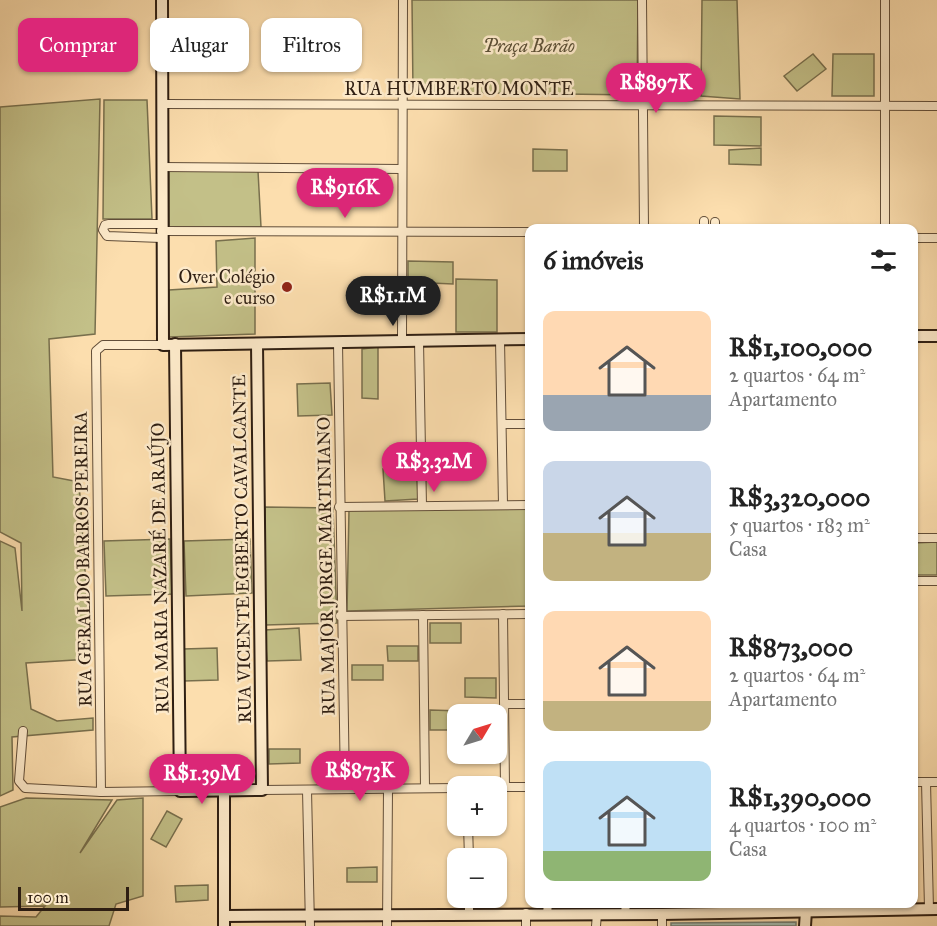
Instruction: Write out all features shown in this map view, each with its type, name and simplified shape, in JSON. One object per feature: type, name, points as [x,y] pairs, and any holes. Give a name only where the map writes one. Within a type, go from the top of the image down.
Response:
[{"type":"main road","points":[[162,0],[163,345],[525,339]]},
{"type":"main road","points":[[918,336],[937,336]]},
{"type":"main road","name":"RUA MARIA NAZARÉ DE ARAÚJO","points":[[175,344],[180,791]]},
{"type":"main road","name":"RUA VICENTE EGBERTO CAVALCANTE","points":[[257,344],[262,790]]},
{"type":"main road","points":[[180,791],[262,790]]},
{"type":"main road","points":[[224,791],[225,921],[387,921],[526,913],[548,908],[597,914],[625,909],[663,914],[689,908]]},
{"type":"main road","points":[[778,908],[806,911],[836,908]]},
{"type":"main road","points":[[890,908],[933,909]]},
{"type":"main road","points":[[805,926],[806,911]]},
{"type":"street","points":[[402,341],[403,0]]},
{"type":"street","points":[[642,0],[644,224]]},
{"type":"street","points":[[885,0],[885,224]]},
{"type":"street","name":"RUA HUMBERTO MONTE","points":[[162,104],[644,103],[937,106]]},
{"type":"street","points":[[162,167],[402,169]]},
{"type":"street","points":[[161,231],[110,224],[103,229],[107,236],[161,231],[525,232]]},
{"type":"street","points":[[918,238],[937,238]]},
{"type":"street","points":[[500,340],[503,505]]},
{"type":"street","points":[[419,341],[422,506]]},
{"type":"street","name":"RUA MAJOR JORGE MARTINIANO","points":[[338,343],[340,616],[345,789]]},
{"type":"street","name":"RUA GERALDO BARROS PEREIRA","points":[[101,792],[95,360],[98,347],[117,344],[163,345]]},
{"type":"street","points":[[502,424],[525,424]]},
{"type":"street","points":[[339,507],[525,505]]},
{"type":"street","points":[[918,538],[937,538]]},
{"type":"street","points":[[918,581],[937,581]]},
{"type":"street","points":[[503,614],[506,704]]},
{"type":"street","points":[[340,616],[525,614]]},
{"type":"street","points":[[423,615],[425,788]]},
{"type":"street","points":[[507,704],[525,704]]},
{"type":"street","points":[[22,731],[19,782],[25,788],[101,792],[180,791]]},
{"type":"street","points":[[918,782],[937,782]]},
{"type":"street","points":[[926,782],[933,909]]},
{"type":"street","points":[[507,787],[525,787]]},
{"type":"street","points":[[262,790],[447,788]]},
{"type":"street","points":[[387,921],[388,789]]},
{"type":"street","points":[[307,790],[310,921]]},
{"type":"street","points":[[526,913],[526,926]]},
{"type":"street","points":[[596,926],[597,914]]},
{"type":"street","points":[[662,926],[663,914]]},
{"type":"green space","name":"Praça Barão","points":[[412,0],[638,0],[637,95],[413,92]]},
{"type":"green space","points":[[702,0],[737,0],[740,99],[701,96]]},
{"type":"green space","points":[[813,54],[826,69],[797,91],[784,76]]},
{"type":"green space","points":[[833,54],[874,54],[874,96],[832,96]]},
{"type":"green space","points":[[100,99],[95,334],[49,339],[53,477],[79,482],[91,659],[26,663],[31,709],[57,721],[93,718],[93,730],[12,737],[13,790],[0,796],[0,541],[15,548],[22,611],[21,543],[0,532],[0,107]]},
{"type":"green space","points":[[104,100],[147,100],[152,219],[103,219]]},
{"type":"green space","points":[[714,116],[761,117],[761,146],[714,145]]},
{"type":"green space","points":[[761,148],[761,165],[729,164],[729,150]]},
{"type":"green space","points":[[533,149],[567,150],[567,171],[533,171]]},
{"type":"green space","points":[[169,171],[258,171],[261,227],[169,227]]},
{"type":"green space","points":[[255,238],[255,334],[169,337],[169,290],[217,287],[216,241]]},
{"type":"green space","points":[[408,261],[453,262],[453,284],[408,282]]},
{"type":"green space","points":[[456,279],[497,280],[497,332],[456,332]]},
{"type":"green space","points":[[378,347],[378,399],[362,398],[362,349]]},
{"type":"green space","points":[[330,383],[332,415],[298,416],[297,384]]},
{"type":"green space","points":[[417,468],[418,499],[385,501],[383,469]]},
{"type":"green space","points":[[265,507],[333,508],[337,623],[265,625]]},
{"type":"green space","points":[[525,507],[525,606],[347,611],[349,510]]},
{"type":"green space","points":[[170,539],[172,594],[106,596],[104,541]]},
{"type":"green space","points":[[250,539],[252,593],[186,596],[184,541]]},
{"type":"green space","points":[[937,542],[937,575],[918,575],[918,543]]},
{"type":"green space","points":[[430,623],[461,623],[461,643],[430,643]]},
{"type":"green space","points":[[299,628],[301,660],[267,661],[265,630]]},
{"type":"green space","points":[[387,646],[418,646],[418,661],[388,661]]},
{"type":"green space","points":[[217,648],[218,680],[184,681],[183,649]]},
{"type":"green space","points":[[352,665],[383,665],[383,680],[352,680]]},
{"type":"green space","points":[[465,678],[496,678],[496,698],[465,697]]},
{"type":"green space","points":[[430,710],[447,711],[447,730],[430,730]]},
{"type":"green space","points":[[269,749],[300,749],[300,763],[269,764]]},
{"type":"green space","points":[[26,798],[112,800],[80,853],[117,800],[143,798],[143,896],[116,904],[109,926],[0,926],[0,916],[36,917],[45,906],[0,907],[0,807]]},
{"type":"green space","points":[[167,811],[182,819],[166,847],[151,839]]},
{"type":"green space","points":[[377,867],[377,882],[347,882],[347,868]]},
{"type":"green space","points":[[208,885],[208,900],[176,902],[175,886]]},
{"type":"water","points":[[796,922],[796,926],[671,926],[671,923]]},
{"type":"place","name":"Over Colégio e curso","points":[[287,287]]}]
